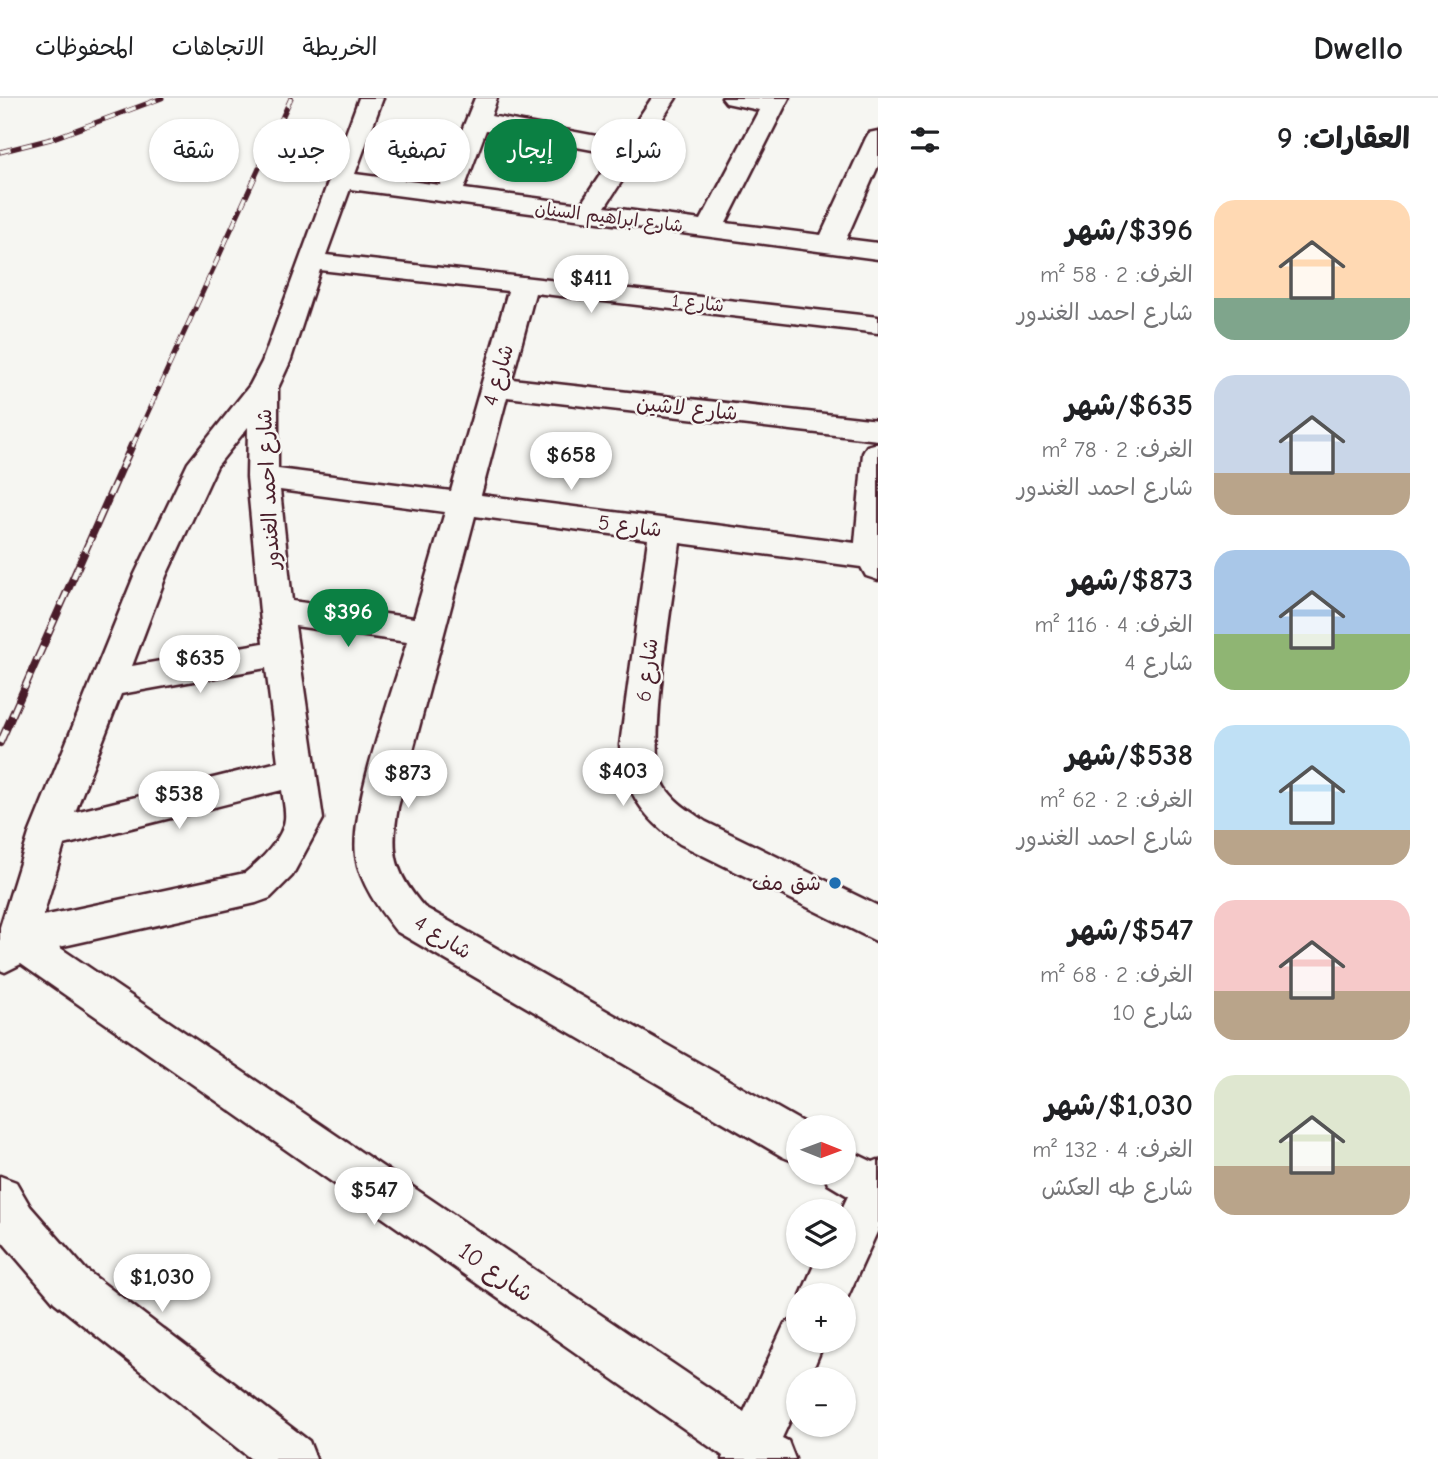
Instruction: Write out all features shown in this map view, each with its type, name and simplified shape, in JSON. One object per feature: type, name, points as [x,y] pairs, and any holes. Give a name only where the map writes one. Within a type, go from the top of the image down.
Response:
[{"type":"street","name":"شارع احمد الغندور","points":[[350,154],[371,98]]},
{"type":"street","points":[[650,119],[664,98]]},
{"type":"street","points":[[709,230],[775,102],[734,98]]},
{"type":"street","points":[[449,195],[482,109],[591,139]]},
{"type":"street","points":[[830,244],[878,138]]},
{"type":"street","name":"شارع ابراهيم السنان","points":[[350,181],[587,215],[878,251]]},
{"type":"street","name":"شارع احمد الغندور","points":[[5,951],[256,887],[275,872],[294,845],[304,819],[276,611],[263,477],[263,388],[276,362],[339,182]]},
{"type":"street","points":[[587,215],[609,182]]},
{"type":"street","name":"شارع 1","points":[[310,261],[878,325]]},
{"type":"street","name":"شارع 4","points":[[524,284],[384,786],[372,843],[377,870],[390,895],[410,919],[786,1136]]},
{"type":"street","name":"شارع لاشين","points":[[495,386],[878,430]]},
{"type":"street","points":[[5,951],[150,576],[203,463],[263,388]]},
{"type":"street","points":[[875,563],[878,453]]},
{"type":"street","name":"شارع 5","points":[[263,477],[665,531],[875,563]]},
{"type":"street","name":"شارع 6","points":[[665,531],[638,745],[638,765],[646,791],[665,815],[692,833],[878,925]]},
{"type":"street","points":[[276,611],[427,632]]},
{"type":"street","points":[[108,683],[283,652]]},
{"type":"street","points":[[48,834],[297,772]]},
{"type":"street","name":"شارع 10","points":[[5,951],[757,1455]]},
{"type":"street","points":[[856,1210],[865,1179]]},
{"type":"street","points":[[0,1197],[14,1221],[69,1286],[290,1459]]},
{"type":"street","points":[[757,1455],[797,1353]]},
{"type":"railway","points":[[0,152],[51,139],[162,98]]},
{"type":"railway","points":[[132,447],[291,98]]},
{"type":"railway","points":[[0,743],[132,445]]},
{"type":"place","name":"شق مف","points":[[835,883]]}]
